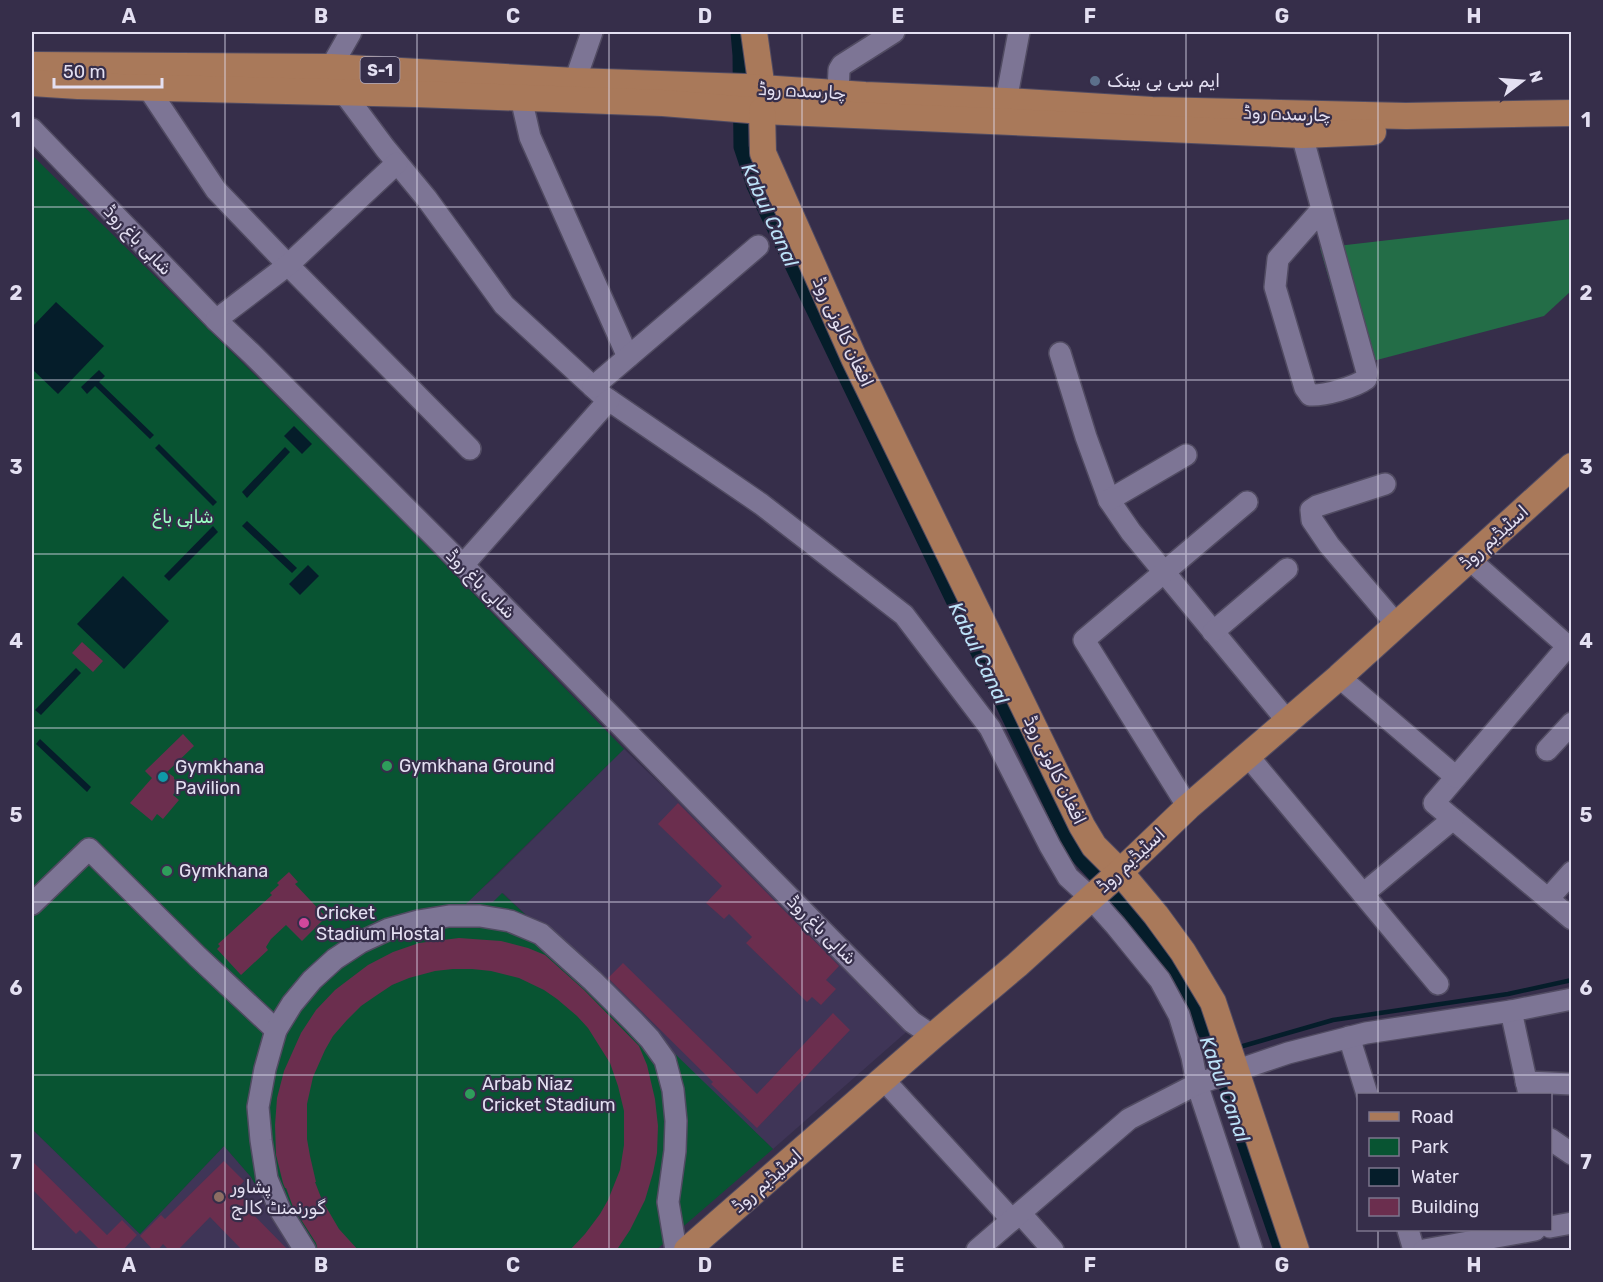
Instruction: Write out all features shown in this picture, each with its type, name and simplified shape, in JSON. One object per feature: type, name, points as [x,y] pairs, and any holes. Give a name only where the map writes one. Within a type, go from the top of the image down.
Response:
[{"type":"main road","name":"افغان کالونی روڈ","points":[[754,32],[746,99],[763,153],[854,358],[1082,826],[1094,846],[1156,915],[1183,952],[1213,1002],[1228,1042],[1233,1071],[1296,1251]]},
{"type":"main road","name":"چارسدہ روڈ","points":[[32,64],[331,68],[575,81],[1023,124],[1302,124],[1406,116],[1572,113]]},
{"type":"main road","name":"چارسدہ روڈ","points":[[32,83],[663,104],[838,92],[1152,110],[1361,132],[1572,130]]},
{"type":"main road","name":"اسٹیڈیم روڈ","points":[[687,1251],[1017,965],[1188,807],[1339,677],[1572,466]]},
{"type":"street","points":[[331,68],[351,32]]},
{"type":"street","points":[[575,81],[592,32]]},
{"type":"street","points":[[838,92],[839,70],[842,65],[894,32]]},
{"type":"street","points":[[1006,101],[1019,32]]},
{"type":"street","points":[[147,88],[216,190],[470,449]]},
{"type":"street","points":[[344,93],[427,199],[504,305],[601,393],[761,504],[904,615],[990,728],[1068,877],[1091,898],[1160,980],[1179,1015],[1251,1250]]},
{"type":"street","points":[[521,98],[530,137],[628,357]]},
{"type":"street","points":[[1302,124],[1322,209],[1367,372],[1366,379],[1360,383],[1318,396],[1310,394],[1305,388],[1275,287],[1278,259],[1322,209]]},
{"type":"street","name":"شاہی باغ روڈ","points":[[32,129],[216,320],[463,565],[912,1022],[933,1036]]},
{"type":"street","points":[[216,320],[288,265],[397,163]]},
{"type":"street","points":[[463,565],[628,357],[758,246]]},
{"type":"street","points":[[1060,352],[1109,500],[1164,573],[1288,722]]},
{"type":"street","points":[[1109,500],[1186,455]]},
{"type":"street","points":[[1385,483],[1317,506],[1311,510],[1311,520],[1329,545],[1397,625]]},
{"type":"street","points":[[1188,807],[1084,640],[1247,502]]},
{"type":"street","points":[[1469,560],[1570,648],[1434,803],[1572,918]]},
{"type":"street","points":[[1213,632],[1287,569]]},
{"type":"street","points":[[1339,677],[1456,777]]},
{"type":"street","points":[[1547,750],[1572,723]]},
{"type":"street","points":[[1248,756],[1438,984]]},
{"type":"street","points":[[1363,894],[1453,819]]},
{"type":"street","points":[[32,904],[89,849],[276,1030]]},
{"type":"street","points":[[1548,899],[1572,872]]},
{"type":"street","points":[[305,1251],[280,1210],[267,1179],[261,1140],[258,1107],[265,1069],[276,1030],[292,1004],[312,980],[335,959],[361,942],[388,929],[449,916],[480,916],[510,921],[541,934],[634,1022],[665,1060],[673,1090],[676,1120],[675,1151],[668,1202],[676,1251]]},
{"type":"street","points":[[977,1251],[1129,1119],[1201,1083],[1288,1053],[1349,1036],[1511,1011],[1572,999]]},
{"type":"street","points":[[1511,1011],[1527,1088],[1572,1084]]},
{"type":"street","points":[[1349,1036],[1366,1093]]},
{"type":"street","points":[[884,1080],[1016,1217],[1053,1251]]},
{"type":"street","points":[[1552,1227],[1572,1222]]},
{"type":"street","points":[[1408,1231],[1414,1251]]},
{"type":"street","points":[[1424,1251],[1501,1243],[1532,1231]]},
{"type":"shaded area","points":[[624,749],[912,1027],[773,1149],[503,893],[493,902],[465,904]]},
{"type":"shaded area","name":"پشاور گورنمنٹ کالج","points":[[32,1129],[140,1234],[224,1146],[251,1177],[292,1250],[32,1250]]},
{"type":"green space","name":"شاہی باغ","points":[[32,155],[397,515],[624,749],[466,904],[493,902],[502,893],[671,1050],[773,1149],[656,1250],[292,1250],[251,1177],[224,1146],[140,1234],[32,1129]]},
{"type":"green space","points":[[1571,219],[1571,291],[1544,316],[1354,366],[1320,248]]},
{"type":"water","points":[[56,302],[104,346],[58,394],[32,369],[32,327]]},
{"type":"water","points":[[99,370],[105,376],[99,382],[154,435],[150,439],[95,386],[87,394],[81,387]]},
{"type":"water","points":[[294,426],[312,444],[302,454],[284,436]]},
{"type":"water","points":[[159,444],[217,502],[213,506],[155,448]]},
{"type":"water","points":[[285,447],[290,452],[247,498],[242,492]]},
{"type":"water","points":[[247,521],[297,568],[292,573],[242,526]]},
{"type":"water","points":[[213,526],[218,532],[169,581],[164,576]]},
{"type":"water","points":[[308,565],[319,576],[300,595],[289,584]]},
{"type":"water","points":[[123,576],[169,621],[124,669],[77,624]]},
{"type":"water","points":[[76,668],[81,673],[41,715],[35,710]]},
{"type":"water","points":[[40,739],[91,787],[87,792],[36,744]]},
{"type":"building","points":[[82,642],[103,661],[93,672],[72,653]]},
{"type":"building","name":"Gymkhana Pavilion","points":[[183,734],[194,746],[167,772],[180,785],[173,795],[179,800],[163,819],[157,814],[152,821],[130,803],[152,778],[145,771]]},
{"type":"building","points":[[678,803],[839,966],[826,980],[836,989],[821,1005],[812,997],[807,1002],[746,943],[752,937],[729,914],[724,919],[706,903],[722,886],[658,824]]},
{"type":"building","name":"Cricket Stadium Hostal","points":[[289,872],[298,882],[295,884],[326,917],[302,941],[286,925],[271,939],[266,947],[268,950],[241,975],[217,949],[220,946],[218,944],[272,895],[270,893],[279,885],[277,883]]},
{"type":"building","points":[[459,938],[501,941],[545,955],[584,990],[639,1046],[647,1065],[655,1099],[658,1126],[657,1153],[645,1200],[616,1251],[569,1251],[600,1214],[620,1170],[624,1145],[624,1111],[610,1063],[588,1028],[557,999],[519,978],[491,971],[453,969],[409,978],[392,985],[361,1006],[333,1036],[313,1077],[307,1104],[307,1139],[315,1182],[322,1200],[339,1229],[359,1251],[318,1251],[316,1243],[293,1207],[283,1183],[276,1155],[275,1125],[277,1098],[284,1071],[301,1033],[316,1010],[335,990],[368,965],[393,952],[419,943]]},
{"type":"building","points":[[623,963],[757,1094],[833,1013],[850,1030],[757,1128],[608,978]]},
{"type":"building","points":[[32,1161],[107,1235],[122,1220],[137,1235],[122,1251],[101,1251],[80,1230],[76,1234],[32,1189]]},
{"type":"building","points":[[224,1161],[244,1181],[235,1191],[247,1202],[244,1205],[289,1251],[243,1251],[210,1217],[177,1251],[170,1251],[163,1244],[157,1251],[154,1251],[140,1236],[161,1215],[165,1219]]},
{"type":"waterway","name":"Kabul Canal","points":[[738,32],[741,147],[754,186],[1074,852],[1121,903],[1161,952],[1216,1053],[1281,1250]]},
{"type":"waterway","points":[[1236,1048],[1333,1020],[1508,994],[1572,980]]},
{"type":"place","name":"ایم سی بی بینک","points":[[1095,81]]},
{"type":"place","name":"Gymkhana Ground","points":[[387,766]]},
{"type":"place","name":"Gymkhana Pavilion","points":[[163,777]]},
{"type":"place","name":"Gymkhana","points":[[167,871]]},
{"type":"place","name":"Cricket Stadium Hostal","points":[[304,923]]},
{"type":"place","name":"Arbab Niaz Cricket Stadium","points":[[470,1094]]},
{"type":"place","name":"پشاور گورنمنٹ کالج","points":[[219,1197]]}]
